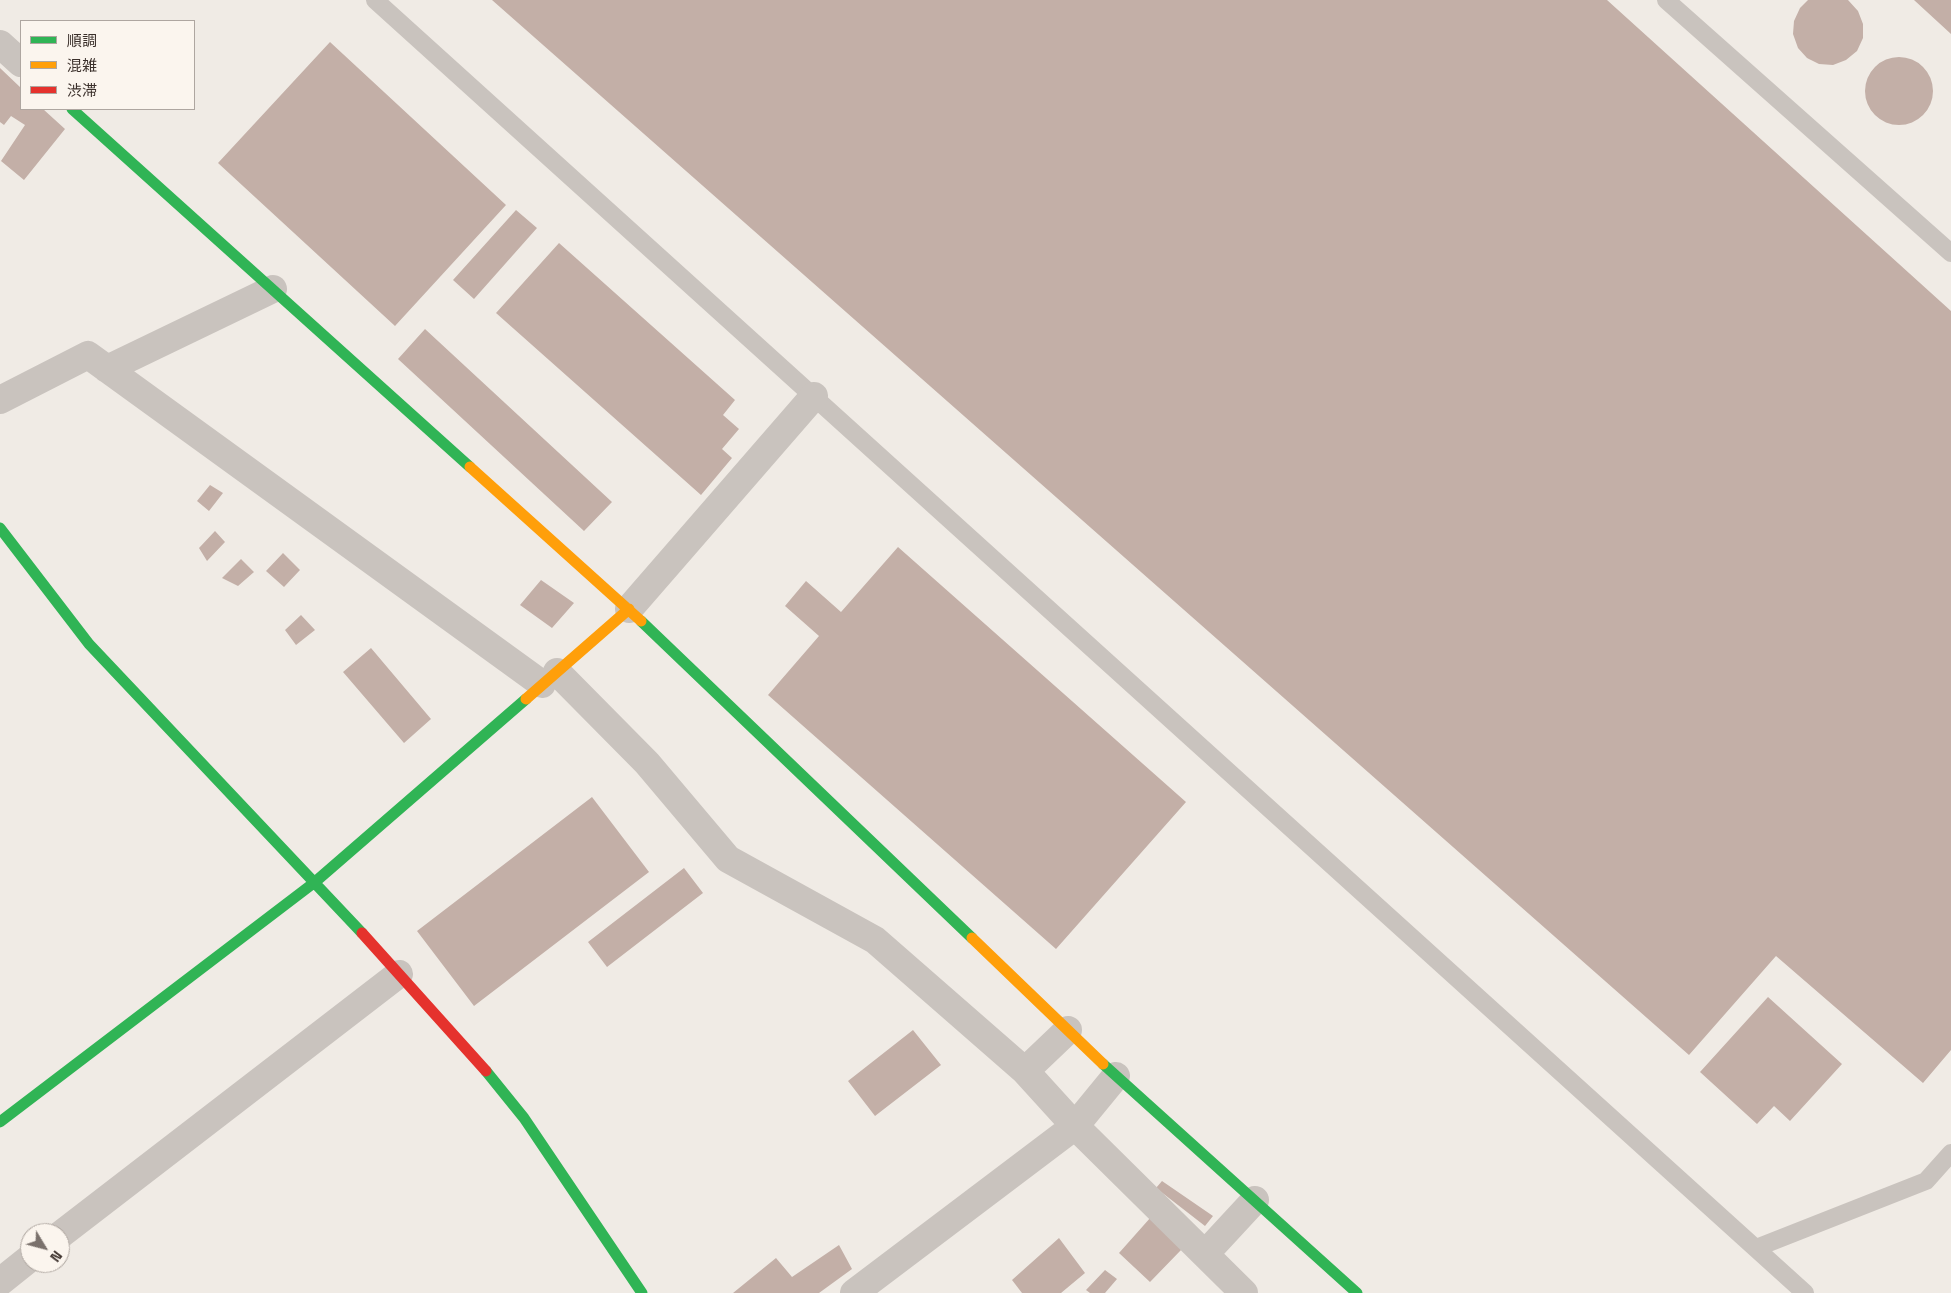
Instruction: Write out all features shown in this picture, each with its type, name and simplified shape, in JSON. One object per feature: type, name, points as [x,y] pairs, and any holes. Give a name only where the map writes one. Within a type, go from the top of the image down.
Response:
[{"type":"street","points":[[0,44],[20,62]]},
{"type":"street","points":[[73,110],[629,609],[1116,1076],[1357,1293]]},
{"type":"street","points":[[107,369],[273,289]]},
{"type":"street","points":[[0,400],[88,355],[550,678],[647,763],[728,859],[875,940],[1025,1071],[1075,1126],[1244,1293]]},
{"type":"street","points":[[0,1122],[315,882],[629,609],[814,396]]},
{"type":"street","points":[[0,528],[89,644],[315,882],[482,1066],[524,1118],[642,1293]]},
{"type":"street","points":[[70,1227],[399,974]]},
{"type":"street","points":[[1025,1071],[1068,1030]]},
{"type":"street","points":[[854,1293],[1075,1126],[1116,1076]]},
{"type":"street","points":[[1205,1254],[1255,1200]]},
{"type":"street","points":[[0,1282],[20,1266]]},
{"type":"lane","points":[[375,0],[1805,1293]]},
{"type":"lane","points":[[1666,0],[1951,253]]},
{"type":"lane","points":[[1756,1248],[1926,1181],[1951,1153]]},
{"type":"building","points":[[492,0],[1607,0],[1951,311],[1951,1050],[1923,1083],[1776,956],[1689,1055]]},
{"type":"building","points":[[1808,0],[1848,0],[1858,11],[1863,24],[1863,38],[1857,51],[1846,60],[1833,65],[1819,64],[1807,58],[1798,48],[1793,34],[1794,21],[1800,8]]},
{"type":"building","points":[[1914,0],[1951,0],[1951,34]]},
{"type":"building","points":[[330,42],[506,205],[395,326],[218,163]]},
{"type":"building","points":[[1899,57],[1912,60],[1923,67],[1930,78],[1933,91],[1930,104],[1923,115],[1912,122],[1899,125],[1886,122],[1875,115],[1868,104],[1865,91],[1868,78],[1875,67],[1886,60]]},
{"type":"building","points":[[0,68],[20,87],[20,110],[44,110],[65,129],[24,180],[1,161],[25,125],[11,116],[4,125],[0,122]]},
{"type":"building","points":[[516,210],[537,228],[474,299],[453,280]]},
{"type":"building","points":[[559,243],[735,400],[723,415],[739,429],[722,449],[732,458],[701,495],[496,313]]},
{"type":"building","points":[[425,329],[612,502],[584,531],[398,359]]},
{"type":"building","points":[[210,485],[223,493],[209,511],[197,501]]},
{"type":"building","points":[[215,531],[225,542],[207,561],[199,548]]},
{"type":"building","points":[[898,547],[1186,802],[1056,949],[768,695],[819,636],[785,606],[806,581],[841,612]]},
{"type":"building","points":[[283,553],[300,570],[284,587],[266,571]]},
{"type":"building","points":[[241,559],[254,572],[238,586],[222,578]]},
{"type":"building","points":[[541,580],[574,603],[552,628],[520,605]]},
{"type":"building","points":[[301,615],[315,630],[296,645],[285,630]]},
{"type":"building","points":[[371,648],[431,719],[404,743],[343,672]]},
{"type":"building","points":[[592,797],[649,872],[474,1006],[417,931]]},
{"type":"building","points":[[684,868],[703,893],[607,967],[588,942]]},
{"type":"building","points":[[1768,997],[1842,1064],[1790,1121],[1774,1106],[1757,1124],[1700,1072]]},
{"type":"building","points":[[913,1030],[941,1065],[875,1116],[848,1081]]},
{"type":"building","points":[[1162,1181],[1213,1216],[1205,1226],[1156,1188]]},
{"type":"building","points":[[1151,1217],[1182,1249],[1150,1282],[1119,1253]]},
{"type":"building","points":[[1059,1238],[1085,1273],[1061,1293],[1022,1293],[1012,1280]]},
{"type":"building","points":[[839,1245],[852,1269],[819,1293],[733,1293],[776,1258],[792,1277]]},
{"type":"building","points":[[1105,1270],[1117,1279],[1105,1293],[1090,1293],[1086,1290]]},
{"type":"traffic: fast","points":[[73,110],[470,467]]},
{"type":"traffic: fast","points":[[0,528],[89,644],[362,933]]},
{"type":"traffic: fast","points":[[641,621],[972,938]]},
{"type":"traffic: fast","points":[[0,1122],[315,882],[526,699]]},
{"type":"traffic: fast","points":[[1103,1064],[1357,1293]]},
{"type":"traffic: fast","points":[[486,1071],[524,1118],[642,1293]]},
{"type":"traffic: slow","points":[[470,467],[641,621]]},
{"type":"traffic: slow","points":[[526,699],[629,609]]},
{"type":"traffic: slow","points":[[972,938],[1103,1064]]},
{"type":"traffic: jam","points":[[362,933],[486,1071]]}]
